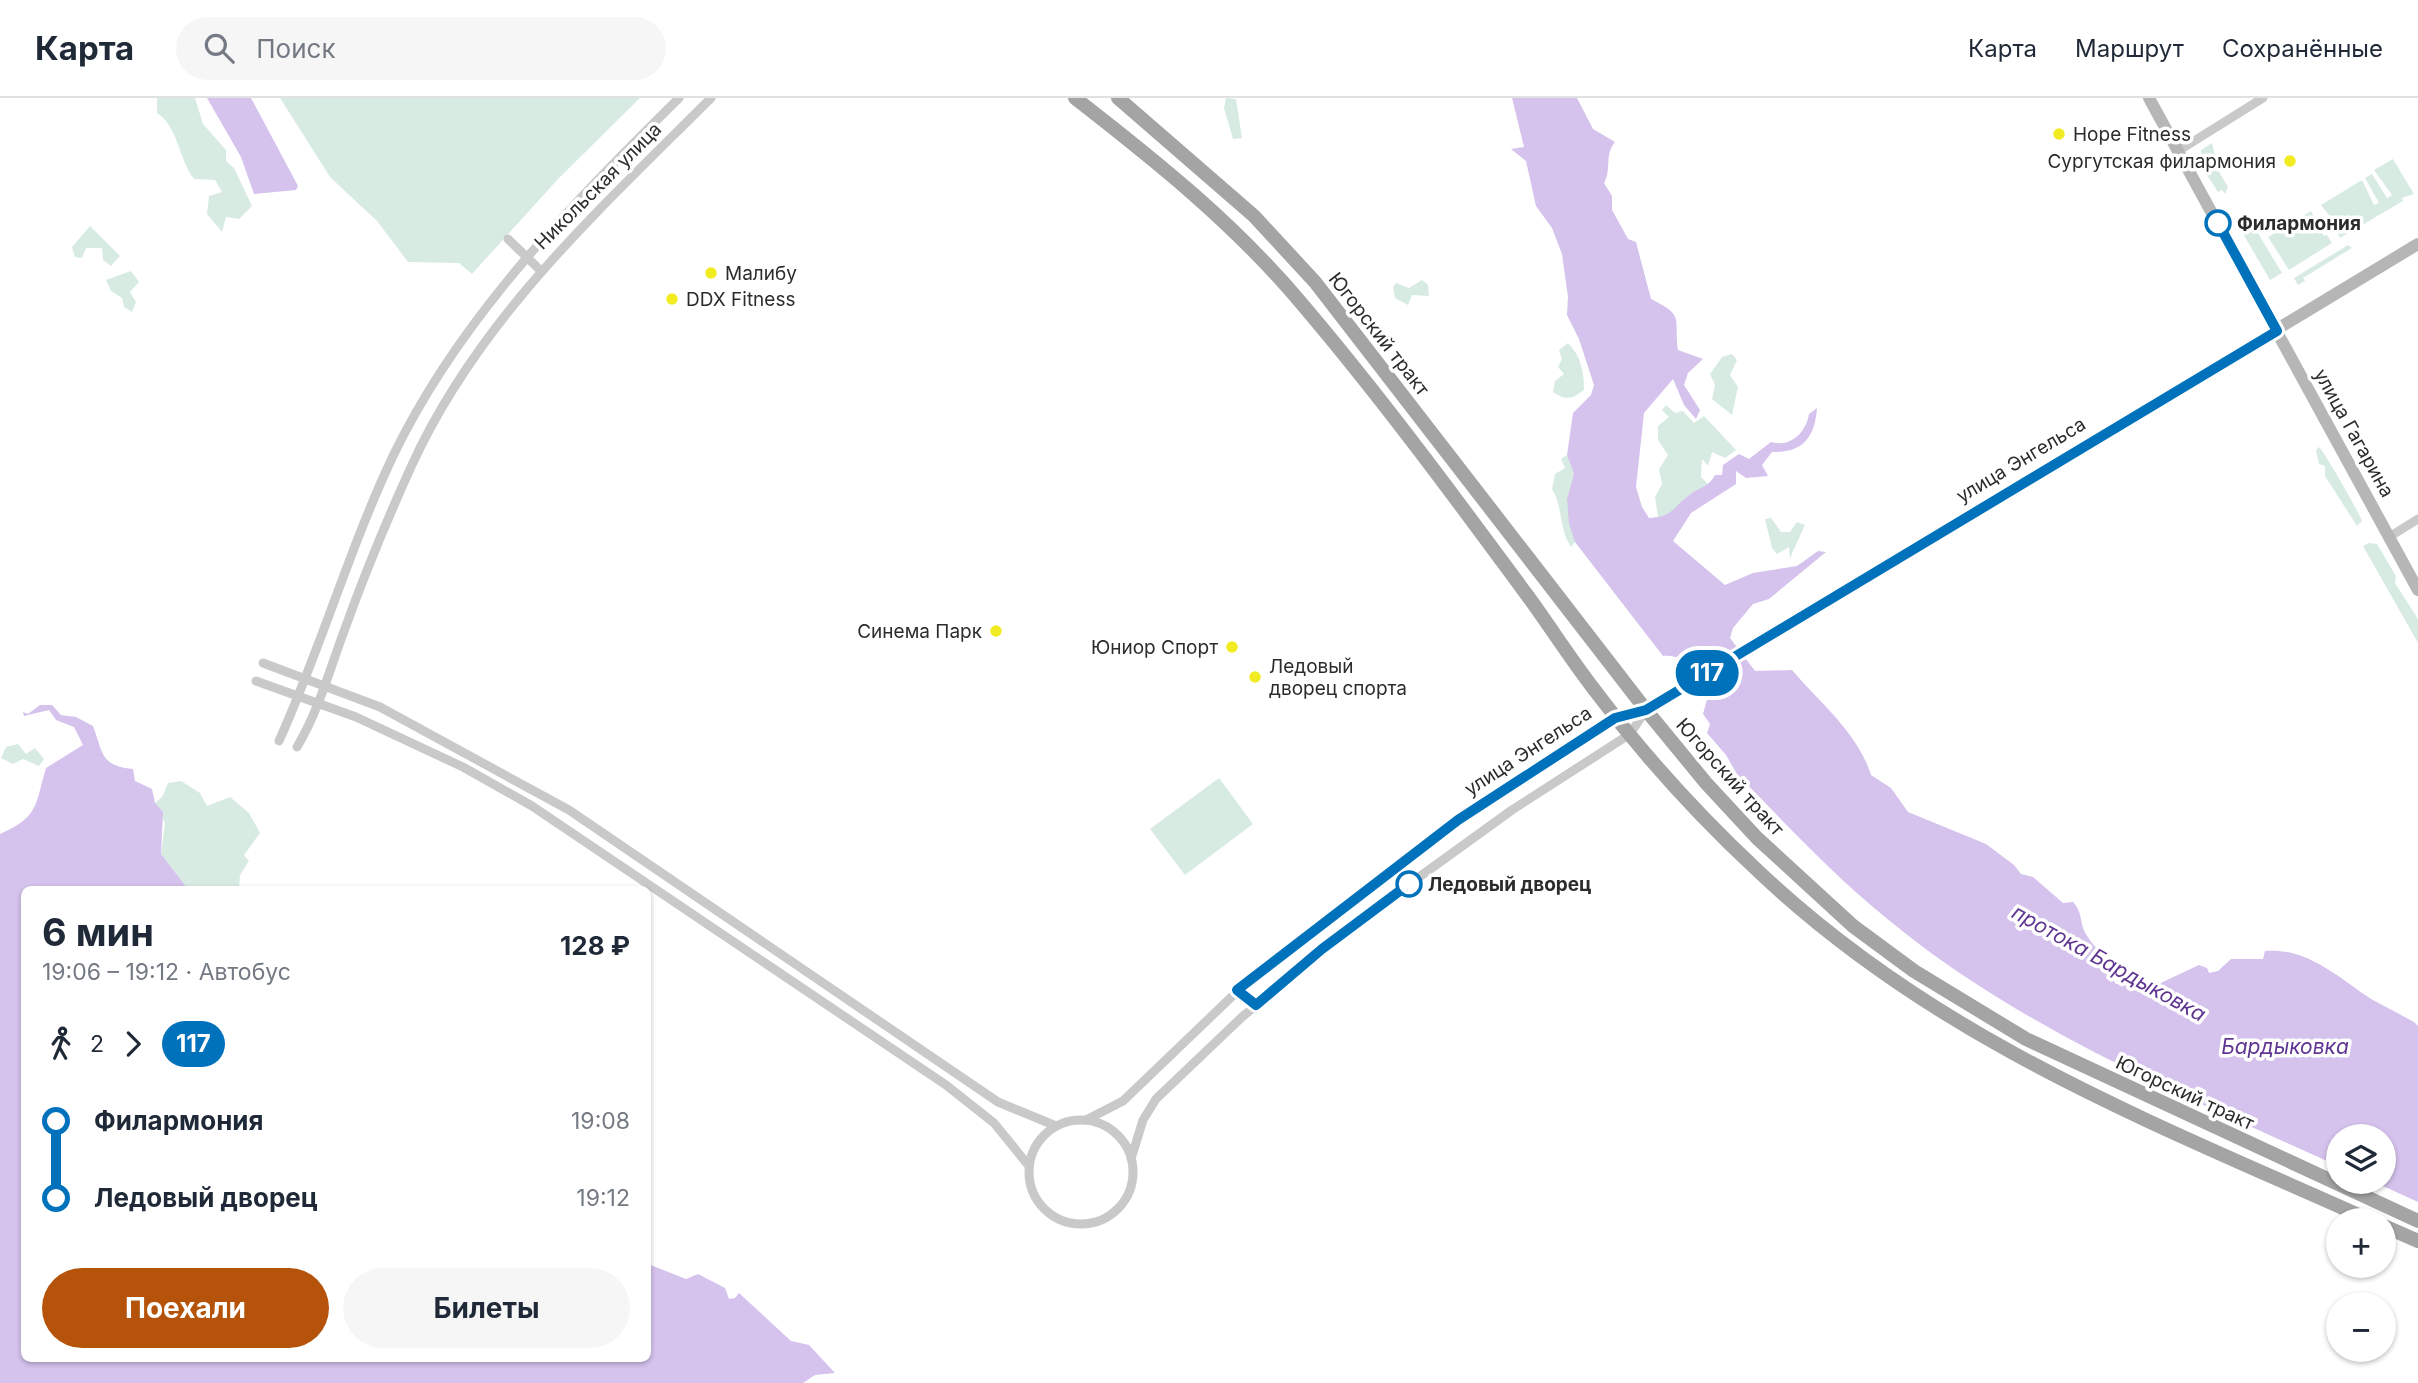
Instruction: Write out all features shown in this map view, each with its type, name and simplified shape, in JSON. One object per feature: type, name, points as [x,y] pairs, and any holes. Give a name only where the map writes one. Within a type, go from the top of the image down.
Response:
[{"type":"main road","name":"Югорский тракт","points":[[1075,98],[1164,168],[1237,232],[1299,301],[1382,402],[1615,718],[1757,871],[1827,933],[1962,1026],[2034,1067],[2344,1208]]},
{"type":"main road","name":"Югорский тракт","points":[[1118,98],[1254,216],[1315,282],[1646,710],[1706,783],[1757,838],[1853,926],[1914,971],[1984,1016],[2067,1060],[2418,1222]]},
{"type":"main road","name":"улица Гагарина","points":[[2149,98],[2418,590]]},
{"type":"main road","name":"улица Энгельса","points":[[1646,710],[2418,244]]},
{"type":"main road","points":[[2396,1231],[2418,1241]]},
{"type":"street","name":"Никольская улица","points":[[279,741],[331,605],[400,444],[445,365],[527,257],[679,98]]},
{"type":"street","name":"Никольская улица","points":[[297,747],[311,724],[371,561],[429,430],[489,334],[540,270],[710,98]]},
{"type":"street","points":[[2178,151],[2263,98]]},
{"type":"street","points":[[508,239],[540,270]]},
{"type":"street","points":[[2389,537],[2418,519]]},
{"type":"street","points":[[262,663],[324,685],[405,719],[569,810],[998,1102],[1056,1126]]},
{"type":"street","points":[[256,681],[356,717],[463,768],[532,806],[605,852],[946,1085],[994,1123],[1029,1166]]},
{"type":"street","name":"улица Энгельса","points":[[1086,1120],[1123,1101],[1237,990],[1458,820],[1615,718],[1646,710]]},
{"type":"street","name":"улица Энгельса","points":[[1131,1159],[1143,1120],[1156,1099],[1256,1005],[1349,928],[1471,839],[1630,734],[1646,710]]},
{"type":"street","points":[[1237,990],[1256,1005]]},
{"type":"street","points":[[1086,1120],[1111,1130],[1124,1143],[1131,1159],[1132,1177],[1123,1202],[1102,1219],[1084,1223],[1058,1218],[1043,1208],[1033,1193],[1029,1166],[1039,1141],[1056,1126],[1086,1120]]},
{"type":"green space","points":[[157,98],[195,98],[203,124],[226,150],[226,161],[234,168],[252,206],[239,219],[226,217],[222,232],[207,214],[209,196],[222,192],[215,180],[194,179],[170,126],[157,113]]},
{"type":"green space","points":[[280,98],[640,98],[559,178],[472,274],[459,263],[408,262],[377,221],[330,177]]},
{"type":"green space","points":[[1226,98],[1236,99],[1242,138],[1233,139],[1224,108]]},
{"type":"green space","points":[[2212,143],[2218,170],[2228,187],[2225,194],[2222,190],[2218,192],[2201,166],[2201,150]]},
{"type":"green space","points":[[2393,159],[2414,194],[2402,198],[2403,201],[2340,238],[2336,230],[2339,228],[2321,205],[2362,180],[2374,205],[2379,203],[2365,178],[2372,174],[2387,198],[2392,195],[2374,170]]},
{"type":"green space","points":[[2311,211],[2324,236],[2327,235],[2332,243],[2289,270],[2268,237],[2296,220],[2298,223]]},
{"type":"green space","points":[[2235,220],[2250,220],[2282,273],[2270,280]]},
{"type":"green space","points":[[90,226],[120,256],[111,266],[103,260],[102,248],[86,248],[82,258],[75,257],[72,247]]},
{"type":"green space","points":[[2348,245],[2352,248],[2303,278],[2305,281],[2298,285],[2294,278]]},
{"type":"green space","points":[[131,271],[139,282],[130,292],[136,302],[132,312],[124,307],[122,298],[111,291],[106,280]]},
{"type":"green space","points":[[1422,280],[1428,285],[1429,296],[1412,295],[1408,305],[1395,298],[1393,287],[1396,283],[1409,288]]},
{"type":"green space","points":[[1568,343],[1581,365],[1584,390],[1565,398],[1553,392],[1555,381],[1564,374],[1558,367],[1562,359],[1559,350]]},
{"type":"green space","points":[[1732,354],[1737,360],[1730,375],[1738,387],[1732,415],[1712,399],[1715,385],[1710,374],[1722,357]]},
{"type":"green space","points":[[1666,405],[1675,413],[1683,411],[1694,423],[1704,416],[1736,450],[1725,458],[1712,452],[1708,466],[1702,459],[1701,477],[1709,485],[1688,496],[1674,513],[1658,517],[1655,497],[1662,484],[1659,469],[1668,455],[1658,440],[1658,426],[1669,417],[1662,410]]},
{"type":"green space","points":[[2319,447],[2360,516],[2362,521],[2357,526],[2325,476],[2325,466],[2319,464],[2316,450]]},
{"type":"green space","points":[[1567,455],[1574,474],[1567,500],[1575,542],[1571,547],[1552,489],[1555,474],[1565,468],[1561,459]]},
{"type":"green space","points":[[1771,518],[1781,532],[1790,532],[1797,522],[1805,525],[1790,558],[1789,547],[1777,554],[1772,548],[1765,519]]},
{"type":"green space","points":[[2369,543],[2377,544],[2396,576],[2395,583],[2418,619],[2418,643],[2363,546]]},
{"type":"green space","points":[[18,744],[26,754],[35,748],[44,759],[39,766],[23,759],[13,764],[1,758],[6,747]]},
{"type":"green space","points":[[1219,778],[1253,824],[1185,875],[1150,829]]},
{"type":"green space","points":[[181,781],[200,793],[207,806],[230,797],[249,813],[260,833],[244,855],[249,861],[240,875],[239,886],[186,886],[161,854],[165,823],[155,803],[162,797],[168,783]]},
{"type":"water","points":[[207,98],[251,98],[298,186],[296,190],[254,194],[241,157]]},
{"type":"water","name":"Бардыковка","points":[[1512,98],[1577,98],[1593,129],[1615,142],[1610,152],[1604,183],[1612,196],[1612,210],[1628,239],[1636,242],[1651,299],[1669,310],[1676,318],[1678,350],[1703,359],[1688,373],[1684,385],[1700,410],[1696,419],[1684,405],[1673,379],[1644,413],[1636,487],[1642,507],[1649,518],[1663,516],[1672,511],[1715,475],[1722,475],[1723,465],[1739,454],[1749,459],[1771,442],[1791,441],[1805,427],[1809,414],[1817,408],[1814,427],[1806,441],[1783,452],[1772,452],[1762,465],[1768,476],[1746,478],[1736,471],[1736,484],[1691,513],[1673,541],[1725,585],[1753,573],[1797,566],[1818,551],[1826,552],[1769,599],[1753,604],[1733,628],[1730,638],[1755,671],[1792,670],[1848,732],[1871,775],[1891,788],[1908,812],[1986,844],[2014,865],[2021,874],[2033,877],[2063,903],[2073,902],[2088,937],[2113,961],[2116,974],[2112,978],[2116,984],[2125,984],[2130,990],[2150,988],[2199,965],[2207,968],[2209,973],[2218,971],[2231,959],[2263,959],[2265,951],[2280,951],[2309,959],[2371,999],[2414,1022],[2418,1026],[2418,1202],[2396,1192],[2396,1124],[2326,1124],[2326,1161],[2161,1085],[2046,1026],[1936,957],[1865,901],[1737,774],[1726,755],[1707,733],[1710,724],[1703,714],[1708,696],[1695,675],[1679,658],[1663,656],[1575,542],[1569,524],[1567,499],[1574,474],[1567,455],[1573,413],[1591,395],[1594,385],[1579,339],[1567,315],[1568,297],[1562,254],[1552,228],[1536,206],[1526,161],[1511,149],[1524,147]]},
{"type":"water","points":[[40,705],[52,705],[61,715],[76,717],[93,726],[101,750],[108,761],[133,769],[135,781],[152,789],[155,803],[163,812],[161,854],[186,886],[21,886],[21,1362],[651,1362],[651,1265],[686,1279],[698,1274],[725,1288],[729,1299],[735,1298],[739,1293],[791,1341],[809,1345],[835,1373],[815,1375],[803,1383],[0,1383],[0,834],[22,822],[34,808],[46,768],[83,745],[74,727],[56,720],[49,710],[24,716],[23,712],[28,714]]},
{"type":"bus line","name":"117","points":[[1409,884],[1322,949],[1256,1005],[1237,990],[1354,897],[1458,820],[1615,718],[1646,710],[2012,487],[2249,345],[2277,331],[2218,223]]},
{"type":"place","name":"Hope Fitness","points":[[2059,134]]},
{"type":"place","name":"Сургутская филармония","points":[[2290,161]]},
{"type":"place","name":"Филармония","points":[[2218,223]]},
{"type":"place","name":"Малибу","points":[[711,273]]},
{"type":"place","name":"DDX Fitness","points":[[672,299]]},
{"type":"place","name":"Синема Парк","points":[[996,631]]},
{"type":"place","name":"Юниор Спорт","points":[[1232,647]]},
{"type":"place","name":"Ледовый дворец спорта","points":[[1255,677]]},
{"type":"place","name":"Ледовый дворец","points":[[1409,884]]},
{"type":"water label","name":"протока Бардыковка","points":[[2109,963]]}]
